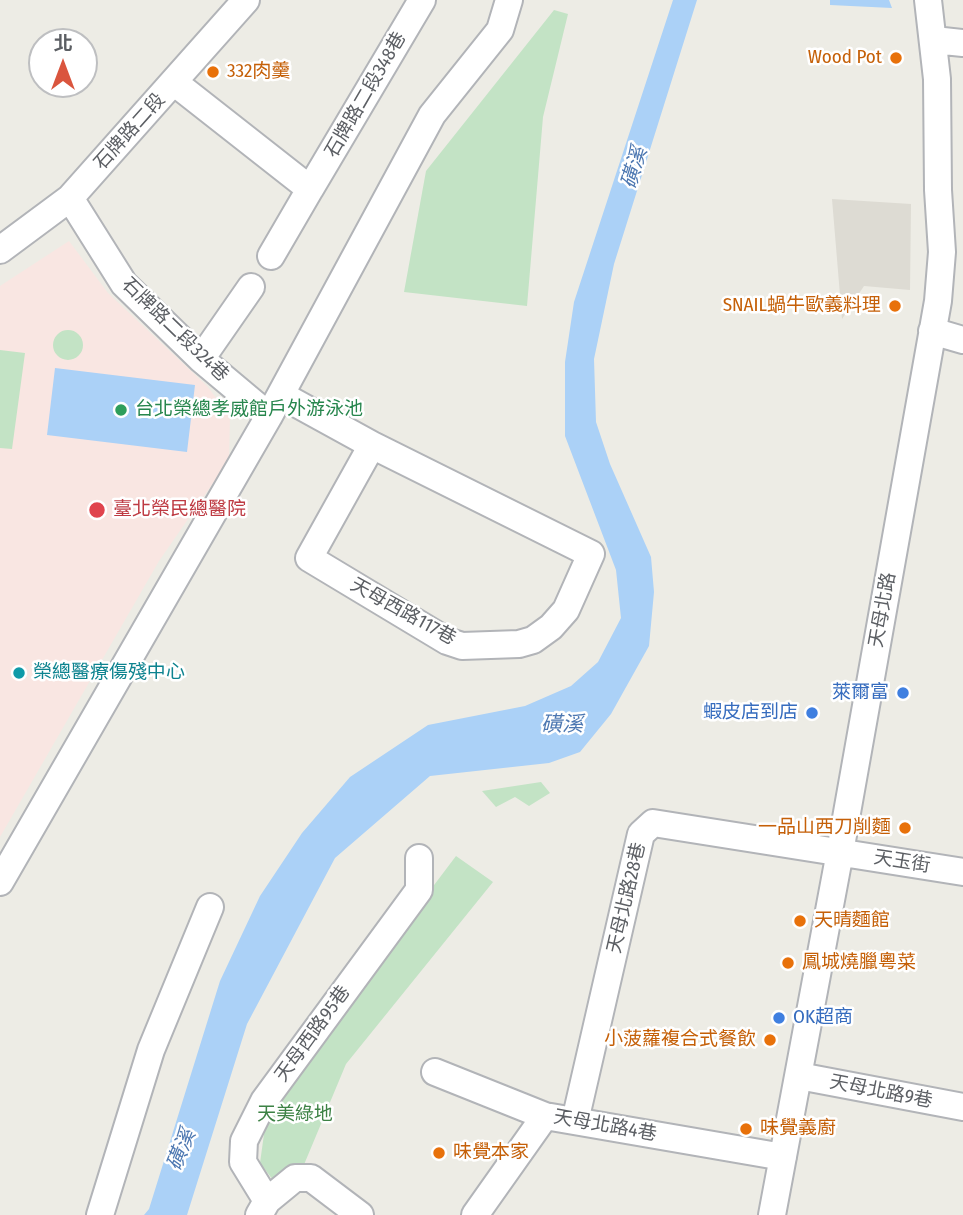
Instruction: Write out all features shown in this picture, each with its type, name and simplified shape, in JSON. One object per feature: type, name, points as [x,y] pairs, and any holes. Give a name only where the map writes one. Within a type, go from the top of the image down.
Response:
[{"type":"street","name":"石牌路二段","points":[[0,250],[70,198],[246,0]]},
{"type":"street","name":"石牌路二段348巷","points":[[271,256],[422,0]]},
{"type":"street","points":[[0,882],[275,405],[432,115],[500,30],[509,0]]},
{"type":"street","name":"天母北路","points":[[772,1215],[840,852],[932,331],[953,249],[933,40],[934,2]]},
{"type":"street","points":[[933,40],[963,43]]},
{"type":"street","points":[[174,83],[310,189]]},
{"type":"street","name":"石牌路二段324巷","points":[[70,198],[124,284],[201,359],[275,405]]},
{"type":"street","points":[[201,359],[251,288]]},
{"type":"street","points":[[932,331],[963,341]]},
{"type":"street","name":"天母西路117巷","points":[[275,405],[372,445],[591,554],[566,610],[551,627],[533,639],[519,644],[462,646],[447,641],[309,558],[372,445]]},
{"type":"street","name":"天母北路28巷","points":[[575,1121],[641,834],[653,823],[840,852]]},
{"type":"street","name":"天玉街","points":[[840,852],[963,872]]},
{"type":"street","name":"天母西路95巷","points":[[263,1208],[243,1162],[244,1141],[264,1101],[419,890],[419,858]]},
{"type":"street","points":[[100,1215],[151,1050],[210,907]]},
{"type":"street","name":"天母北路4巷","points":[[435,1072],[545,1116],[783,1157]]},
{"type":"street","name":"天母北路9巷","points":[[799,1076],[963,1107]]},
{"type":"street","points":[[475,1215],[545,1116]]},
{"type":"street","points":[[263,1208],[295,1178],[311,1178],[360,1215]]},
{"type":"shaded area","points":[[832,199],[911,204],[910,290],[864,286],[842,319]]},
{"type":"shaded area","name":"臺北榮民總醫院","points":[[69,241],[108,293],[207,386],[230,416],[229,460],[159,561],[0,837],[0,286]]},
{"type":"green space","points":[[554,10],[568,14],[543,117],[527,306],[404,292],[426,171]]},
{"type":"green space","points":[[68,330],[79,334],[83,345],[79,356],[68,360],[57,356],[53,345],[57,334]]},
{"type":"green space","points":[[0,350],[25,353],[12,449],[0,448]]},
{"type":"green space","points":[[541,782],[550,793],[529,806],[515,797],[496,807],[482,791]]},
{"type":"green space","name":"天美綠地","points":[[456,856],[493,882],[346,1064],[303,1167],[273,1180],[260,1163],[268,1105]]},
{"type":"water","name":"磺溪","points":[[673,0],[697,0],[614,264],[594,359],[596,422],[610,464],[651,557],[654,592],[649,646],[611,714],[580,752],[549,763],[430,776],[335,858],[247,1024],[187,1215],[144,1215],[149,1209],[220,981],[260,896],[302,833],[350,777],[428,725],[525,706],[571,686],[598,662],[621,618],[616,570],[565,436],[565,362],[574,302]]},
{"type":"water","points":[[830,0],[889,0],[892,8],[830,5]]},
{"type":"water","name":"台北榮總孝威館戶外游泳池","points":[[55,368],[195,385],[187,452],[47,435]]},
{"type":"place","name":"Wood Pot","points":[[896,58]]},
{"type":"place","name":"332肉羹","points":[[213,72]]},
{"type":"place","name":"SNAIL蝸牛歐義料理","points":[[895,306]]},
{"type":"place","name":"台北榮總孝威館戶外游泳池","points":[[121,410]]},
{"type":"place","name":"臺北榮民總醫院","points":[[97,510]]},
{"type":"place","name":"榮總醫療傷殘中心","points":[[19,673]]},
{"type":"place","name":"萊爾富","points":[[903,693]]},
{"type":"place","name":"蝦皮店到店","points":[[812,713]]},
{"type":"place","name":"一品山西刀削麵","points":[[905,828]]},
{"type":"place","name":"天晴麵館","points":[[800,921]]},
{"type":"place","name":"鳳城燒臘粵菜","points":[[788,963]]},
{"type":"place","name":"OK超商","points":[[779,1018]]},
{"type":"place","name":"小菠蘿複合式餐飲","points":[[770,1040]]},
{"type":"place","name":"味覺義廚","points":[[746,1129]]},
{"type":"place","name":"味覺本家","points":[[439,1153]]}]
